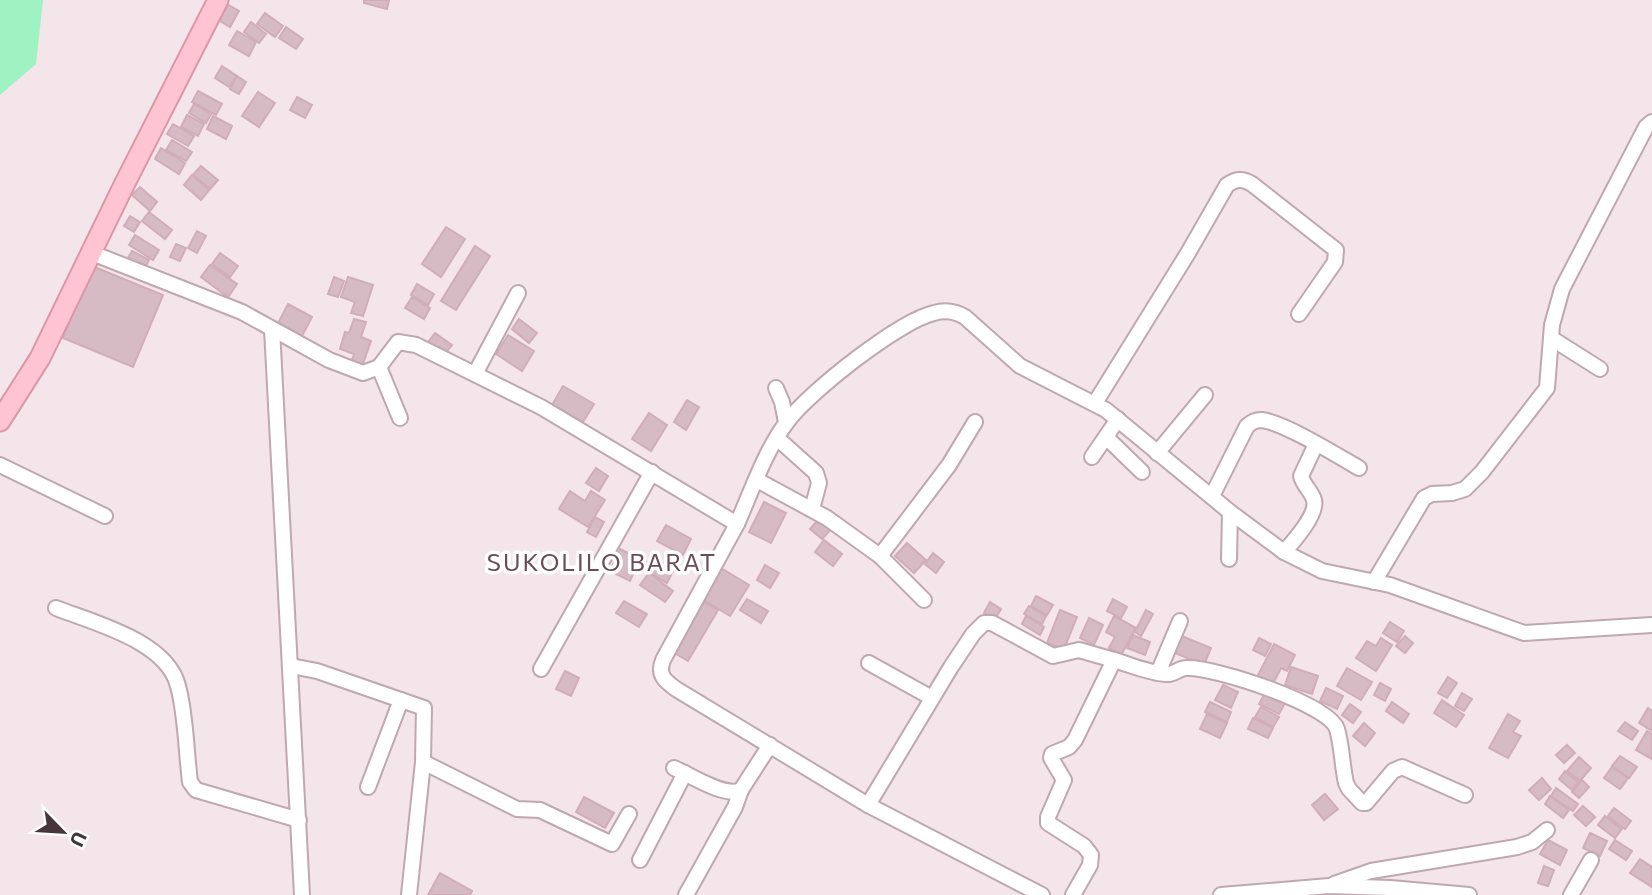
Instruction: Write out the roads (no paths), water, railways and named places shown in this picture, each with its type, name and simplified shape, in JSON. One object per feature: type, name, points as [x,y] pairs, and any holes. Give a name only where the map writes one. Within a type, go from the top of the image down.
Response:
[{"type":"main road","points":[[0,421],[40,358],[218,0]]},
{"type":"street","points":[[1374,582],[1424,498],[1432,494],[1465,489],[1482,472],[1547,388],[1556,305],[1566,280],[1646,127],[1652,122]]},
{"type":"street","points":[[1095,403],[1227,186],[1235,180],[1243,179],[1252,184],[1336,250],[1335,262],[1299,314]]},
{"type":"street","points":[[92,253],[217,301],[329,360],[363,373],[379,367],[394,346],[402,342],[416,345],[541,407],[737,524]]},
{"type":"street","points":[[475,374],[518,293]]},
{"type":"street","points":[[1042,895],[868,805],[676,689],[664,679],[660,671],[663,660],[737,524],[786,422],[816,393],[875,345],[930,314],[946,311],[965,317],[1011,359],[1028,371],[1095,403],[1284,552],[1322,571],[1397,587],[1524,633],[1652,625]]},
{"type":"street","points":[[272,329],[302,895]]},
{"type":"street","points":[[1551,338],[1601,369]]},
{"type":"street","points":[[379,367],[400,418]]},
{"type":"street","points":[[776,388],[786,422]]},
{"type":"street","points":[[1157,453],[1206,395]]},
{"type":"street","points":[[1092,457],[1118,419]]},
{"type":"street","points":[[1212,496],[1247,426],[1252,422],[1265,420],[1359,468]]},
{"type":"street","points":[[880,556],[949,465],[975,422]]},
{"type":"street","points":[[1106,437],[1142,472]]},
{"type":"street","points":[[777,438],[818,476],[819,483],[812,509]]},
{"type":"street","points":[[1284,552],[1305,525],[1313,508],[1314,499],[1301,476],[1316,444]]},
{"type":"street","points":[[0,465],[105,516]]},
{"type":"street","points":[[541,669],[652,472]]},
{"type":"street","points":[[757,480],[812,509],[880,556],[924,600]]},
{"type":"street","points":[[1229,559],[1230,512]]},
{"type":"street","points":[[56,608],[144,644],[164,659],[178,685],[190,782],[196,790],[299,820]]},
{"type":"street","points":[[1158,673],[1180,621]]},
{"type":"street","points":[[868,805],[972,634],[986,623],[992,623],[1053,656],[1079,650],[1158,673],[1172,674],[1186,668],[1227,676],[1276,691],[1327,716],[1337,729],[1346,783],[1361,802],[1366,803],[1393,771],[1402,767],[1465,795]]},
{"type":"street","points":[[1073,895],[1090,865],[1091,855],[1084,846],[1048,823],[1064,780],[1051,758],[1052,754],[1069,747],[1075,740],[1114,660]]},
{"type":"street","points":[[869,663],[932,698]]},
{"type":"street","points":[[291,666],[317,671],[401,699],[425,710],[423,762],[410,895]]},
{"type":"street","points":[[368,787],[401,699]]},
{"type":"street","points":[[686,895],[735,807],[741,790],[770,745]]},
{"type":"street","points":[[423,762],[517,809],[540,810],[612,844],[629,814]]},
{"type":"street","points":[[640,860],[680,771],[719,789],[736,793],[741,790]]},
{"type":"street","points":[[1329,886],[1371,871],[1517,847],[1532,842],[1547,830]]},
{"type":"street","points":[[1571,895],[1591,860]]},
{"type":"street","points":[[1221,895],[1329,886],[1469,895]]},
{"type":"district","name":"SUKOLILO BARAT","points":[[602,563]]}]
